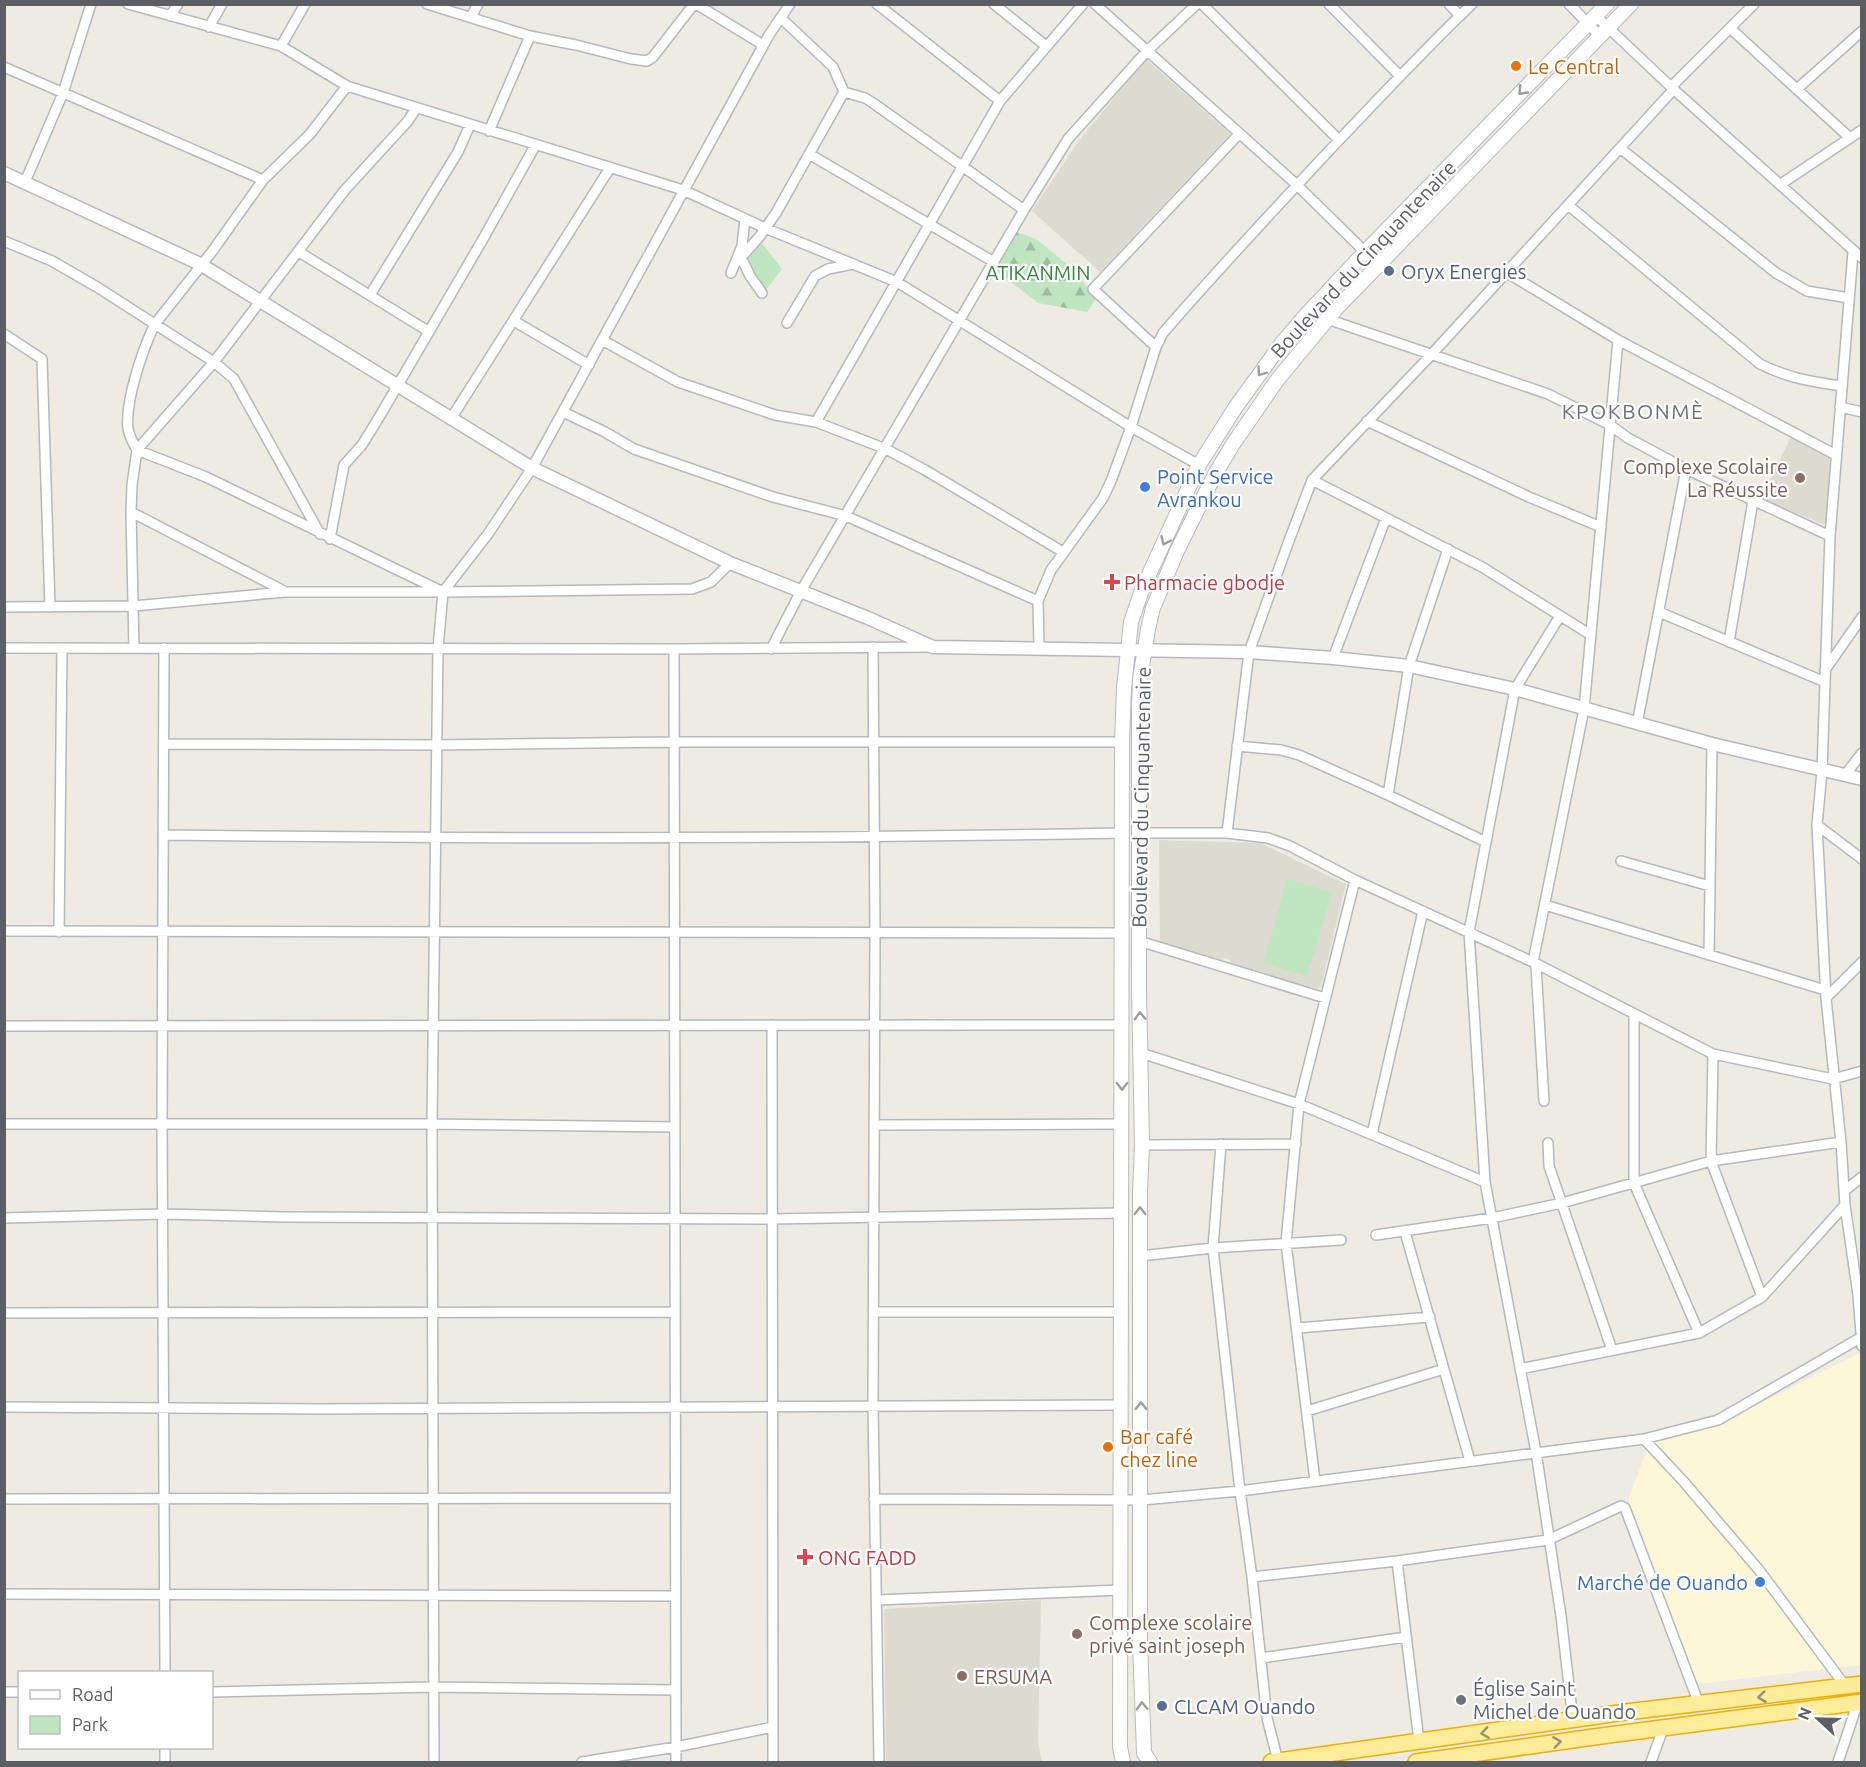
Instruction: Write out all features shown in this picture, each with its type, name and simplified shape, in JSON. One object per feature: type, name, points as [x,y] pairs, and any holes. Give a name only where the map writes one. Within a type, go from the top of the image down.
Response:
[{"type":"highway","points":[[1274,1762],[1854,1685]]},
{"type":"highway","points":[[1416,1762],[1459,1760],[1601,1736],[1860,1702]]},
{"type":"main road","name":"Boulevard du Cinquantenaire","points":[[1123,1762],[1120,1748],[1122,742],[1127,651],[1131,622],[1199,465],[1235,408],[1282,343],[1365,252],[1607,4]]},
{"type":"main road","name":"Boulevard du Cinquantenaire","points":[[1150,1762],[1144,1753],[1140,1643],[1142,1145],[1138,703],[1143,652],[1153,608],[1214,476],[1278,379],[1327,319],[1631,4]]},
{"type":"street","points":[[25,182],[63,93],[91,4]]},
{"type":"street","points":[[128,4],[281,46],[347,86],[683,190],[765,228],[897,282],[1131,427],[1199,465]]},
{"type":"street","points":[[170,16],[178,4]]},
{"type":"street","points":[[208,27],[222,4]]},
{"type":"street","points":[[281,46],[305,4]]},
{"type":"street","points":[[427,4],[530,36],[647,62],[654,57],[695,4],[763,45]]},
{"type":"street","points":[[471,17],[478,4]]},
{"type":"street","points":[[434,1762],[432,1124],[438,648],[443,592],[488,534],[532,468],[763,45],[790,4]]},
{"type":"street","points":[[877,4],[1000,101]]},
{"type":"street","points":[[994,4],[1046,46]]},
{"type":"street","points":[[816,422],[1000,101],[1083,4]]},
{"type":"street","points":[[1095,4],[1296,184],[1365,252]]},
{"type":"street","points":[[771,649],[801,591],[1024,210],[1068,140],[1146,52],[1197,4]]},
{"type":"street","points":[[1202,4],[1339,140]]},
{"type":"street","points":[[1329,4],[1400,76]]},
{"type":"street","points":[[1449,4],[1460,16]]},
{"type":"street","points":[[1039,647],[1038,601],[1051,570],[1103,498],[1131,427],[1156,347],[1163,333],[1296,184],[1472,4]]},
{"type":"street","points":[[874,1499],[1142,1500],[1240,1491],[1644,1439],[1718,1420],[1861,1342],[1860,1294],[1845,1205],[1833,1079],[1817,825],[1822,771],[1830,536],[1850,298],[1857,255],[1672,88],[1592,20],[1569,4]]},
{"type":"street","points":[[1227,833],[1249,652],[1312,480],[1431,355],[1672,88],[1754,4]]},
{"type":"street","points":[[731,273],[765,228],[844,92],[840,78],[833,67],[781,18]]},
{"type":"street","points":[[1730,28],[1850,138]]},
{"type":"street","points":[[1797,89],[1862,30]]},
{"type":"street","points":[[489,131],[530,36]]},
{"type":"street","points":[[4,67],[263,180]]},
{"type":"street","points":[[347,86],[310,134],[263,180],[211,253],[200,264],[155,324],[142,359],[128,415],[128,430],[137,450],[206,477],[443,592]]},
{"type":"street","points":[[844,92],[865,98],[873,103],[1024,210]]},
{"type":"street","points":[[134,648],[131,512],[133,467],[137,450],[213,362],[345,191],[400,131],[416,109]]},
{"type":"street","points":[[370,295],[458,153],[470,125]]},
{"type":"street","points":[[1781,184],[1862,130]]},
{"type":"street","points":[[1156,347],[1093,289],[1239,134]]},
{"type":"street","points":[[330,538],[341,470],[362,445],[535,146]]},
{"type":"street","points":[[1620,148],[1784,278],[1807,291],[1850,298]]},
{"type":"street","points":[[809,154],[994,262]]},
{"type":"street","points":[[452,417],[610,168]]},
{"type":"street","points":[[4,173],[200,264],[532,468],[730,563],[933,647]]},
{"type":"street","points":[[1568,205],[1760,363],[1781,374],[1805,381],[1842,386]]},
{"type":"street","points":[[745,219],[740,259],[762,293]]},
{"type":"street","points":[[4,241],[52,261],[155,324],[213,362],[234,379],[320,534]]},
{"type":"street","points":[[299,252],[428,331]]},
{"type":"street","points":[[787,323],[815,276],[828,269],[853,264]]},
{"type":"street","points":[[1506,272],[1618,340],[1836,455]]},
{"type":"street","points":[[1327,319],[1548,394],[1610,425],[1628,438],[1686,469],[1830,536]]},
{"type":"street","points":[[514,321],[590,365]]},
{"type":"street","points":[[4,334],[42,358],[50,607]]},
{"type":"street","points":[[602,340],[678,382],[775,415],[816,422],[886,449],[1063,552]]},
{"type":"street","points":[[1544,1101],[1535,964],[1584,709],[1618,340]]},
{"type":"street","points":[[1840,407],[1862,412]]},
{"type":"street","points":[[563,412],[644,453],[773,497],[846,516],[1038,601]]},
{"type":"street","points":[[1367,421],[1519,493],[1600,526]]},
{"type":"street","points":[[1637,724],[1686,469]]},
{"type":"street","points":[[1312,480],[1482,567],[1591,635]]},
{"type":"street","points":[[1729,642],[1753,501]]},
{"type":"street","points":[[131,512],[285,592]]},
{"type":"street","points":[[1333,658],[1386,518]]},
{"type":"street","points":[[1388,795],[1409,666],[1448,549]]},
{"type":"street","points":[[4,607],[133,606],[285,592],[692,589],[711,582],[730,563]]},
{"type":"street","points":[[1659,612],[1825,682]]},
{"type":"street","points":[[1560,616],[1515,689],[1468,932],[1485,1182],[1536,1452],[1561,1616],[1573,1721]]},
{"type":"street","points":[[1825,670],[1862,617]]},
{"type":"street","points":[[873,647],[875,932],[873,1406],[879,1762]]},
{"type":"street","points":[[4,648],[1039,647],[1143,652],[1249,652],[1409,666],[1515,689],[1713,744],[1862,779]]},
{"type":"street","points":[[59,932],[62,648]]},
{"type":"street","points":[[164,648],[162,1123],[165,1671]]},
{"type":"street","points":[[674,649],[676,1762]]},
{"type":"street","points":[[164,744],[1122,742]]},
{"type":"street","points":[[1709,955],[1713,744]]},
{"type":"street","points":[[1238,746],[1299,754],[1486,842]]},
{"type":"street","points":[[1845,775],[1862,753]]},
{"type":"street","points":[[1817,825],[1862,860]]},
{"type":"street","points":[[1138,832],[1227,833],[1268,838],[1290,846],[1355,880],[1535,964],[1713,1054],[1833,1079],[1862,1071]]},
{"type":"street","points":[[163,835],[435,838],[874,838],[1123,833]]},
{"type":"street","points":[[1621,861],[1710,886]]},
{"type":"street","points":[[1315,1481],[1286,1244],[1299,1104],[1355,880]]},
{"type":"street","points":[[1545,906],[1709,955],[1826,994]]},
{"type":"street","points":[[1372,1134],[1423,911]]},
{"type":"street","points":[[4,932],[1122,933]]},
{"type":"street","points":[[1139,940],[1326,998]]},
{"type":"street","points":[[1826,994],[1862,962]]},
{"type":"street","points":[[1634,1015],[1634,1183],[1699,1333]]},
{"type":"street","points":[[772,1025],[773,1762]]},
{"type":"street","points":[[4,1026],[1122,1025]]},
{"type":"street","points":[[1141,1053],[1299,1104],[1485,1182]]},
{"type":"street","points":[[1713,1054],[1711,1161],[1762,1297]]},
{"type":"street","points":[[4,1124],[432,1124],[675,1127]]},
{"type":"street","points":[[874,1125],[1122,1124]]},
{"type":"street","points":[[1376,1235],[1492,1218],[1562,1203],[1711,1161],[1840,1142]]},
{"type":"street","points":[[1548,1143],[1549,1166],[1612,1350]]},
{"type":"street","points":[[1221,1144],[1213,1248],[1240,1491],[1274,1762]]},
{"type":"street","points":[[1142,1145],[1296,1144]]},
{"type":"street","points":[[1844,1191],[1862,1177]]},
{"type":"street","points":[[1520,1369],[1699,1333],[1762,1297],[1845,1205]]},
{"type":"street","points":[[4,1218],[163,1214],[772,1220],[1122,1213]]},
{"type":"street","points":[[1406,1232],[1470,1461]]},
{"type":"street","points":[[1140,1256],[1213,1248],[1341,1240]]},
{"type":"street","points":[[4,1313],[675,1312]]},
{"type":"street","points":[[873,1312],[1122,1312]]},
{"type":"street","points":[[1298,1328],[1430,1317]]},
{"type":"street","points":[[1307,1412],[1444,1370]]},
{"type":"street","points":[[4,1407],[675,1408],[1122,1404]]},
{"type":"street","points":[[1644,1439],[1684,1482],[1854,1685]]},
{"type":"street","points":[[4,1499],[675,1498]]},
{"type":"street","points":[[1252,1577],[1397,1561],[1548,1540],[1617,1506],[1624,1508],[1699,1704]]},
{"type":"street","points":[[1397,1561],[1419,1741]]},
{"type":"street","points":[[877,1600],[1120,1590]]},
{"type":"street","points":[[4,1594],[675,1596]]},
{"type":"street","points":[[1262,1658],[1406,1637]]},
{"type":"street","points":[[213,1692],[433,1688],[676,1690]]},
{"type":"street","points":[[1838,1762],[1860,1702]]},
{"type":"street","points":[[582,1762],[676,1748],[773,1727]]},
{"type":"street","points":[[1651,1762],[1663,1729]]},
{"type":"shaded area","points":[[1146,59],[1230,134],[1100,272],[1032,211],[1077,143]]},
{"type":"shaded area","name":"Complexe Scolaire La Réussite","points":[[1791,437],[1831,457],[1826,525],[1760,499]]},
{"type":"shaded area","points":[[1159,840],[1260,843],[1346,884],[1321,987],[1317,989],[1230,964],[1230,960],[1224,958],[1221,960],[1160,942]]},
{"type":"shaded area","name":"Marché de Ouando","points":[[1861,1352],[1861,1665],[1697,1684],[1628,1499],[1651,1440],[1719,1424]]},
{"type":"shaded area","name":"ERSUMA","points":[[1041,1600],[1038,1742],[1042,1762],[886,1762],[884,1609]]},
{"type":"green space","name":"ATIKANMIN","points":[[1008,229],[1036,239],[1073,269],[1096,299],[1087,312],[1038,303],[997,271],[989,259]]},
{"type":"green space","points":[[761,242],[782,269],[761,296],[740,260]]},
{"type":"green space","points":[[1287,879],[1332,892],[1307,976],[1263,963]]},
{"type":"place","name":"Le Central","points":[[1516,66]]},
{"type":"place","name":"Oryx Energies","points":[[1389,271]]},
{"type":"place","name":"Complexe Scolaire La Réussite","points":[[1800,478]]},
{"type":"place","name":"Point Service Avrankou","points":[[1145,487]]},
{"type":"place","name":"Pharmacie gbodje","points":[[1112,582]]},
{"type":"place","name":"Bar café chez line","points":[[1108,1447]]},
{"type":"place","name":"ONG FADD","points":[[805,1557]]},
{"type":"place","name":"Marché de Ouando","points":[[1760,1582]]},
{"type":"place","name":"Complexe scolaire privé saint joseph","points":[[1077,1634]]},
{"type":"place","name":"ERSUMA","points":[[962,1676]]},
{"type":"place","name":"Église Saint Michel de Ouando","points":[[1461,1700]]},
{"type":"place","name":"CLCAM Ouando","points":[[1162,1706]]},
{"type":"district","name":"KPOKBONMÈ","points":[[1633,411]]}]
